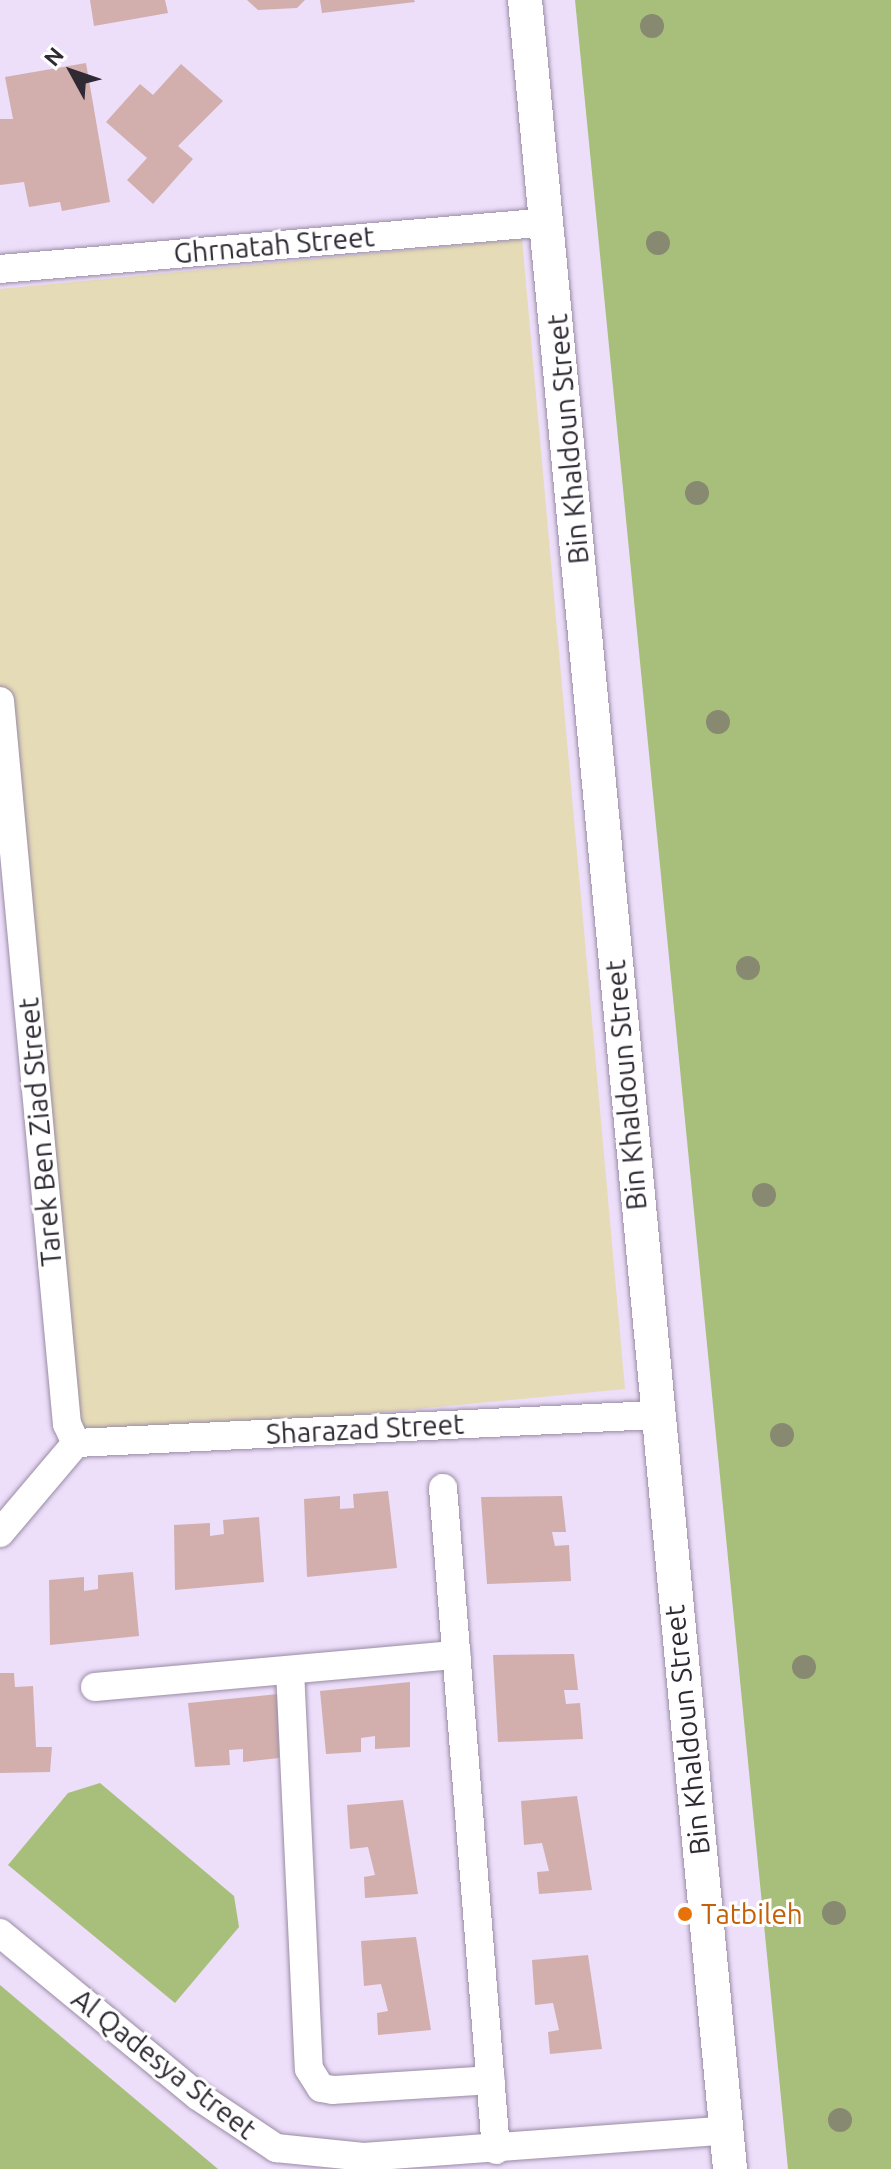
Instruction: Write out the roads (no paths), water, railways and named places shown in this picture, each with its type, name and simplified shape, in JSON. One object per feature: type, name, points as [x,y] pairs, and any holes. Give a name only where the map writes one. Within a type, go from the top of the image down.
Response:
[{"type":"street","name":"Bin Khaldoun Street","points":[[525,0],[549,222],[655,1415],[730,2169]]},
{"type":"street","name":"Ghrnatah Street","points":[[0,269],[549,222]]},
{"type":"street","name":"Tarek Ben Ziad Street","points":[[0,701],[6,844],[67,1424],[76,1443]]},
{"type":"street","name":"Sharazad Street","points":[[76,1443],[655,1415]]},
{"type":"street","points":[[0,1533],[76,1443]]},
{"type":"street","points":[[443,1488],[496,2150]]},
{"type":"street","points":[[95,1687],[457,1655]]},
{"type":"street","points":[[290,1670],[309,2069],[321,2088],[333,2090],[491,2080]]},
{"type":"street","name":"Al Qadesya Street","points":[[0,1933],[198,2096],[276,2148],[364,2157],[496,2150],[728,2130]]},
{"type":"place","name":"Tatbileh","points":[[685,1914]]}]
